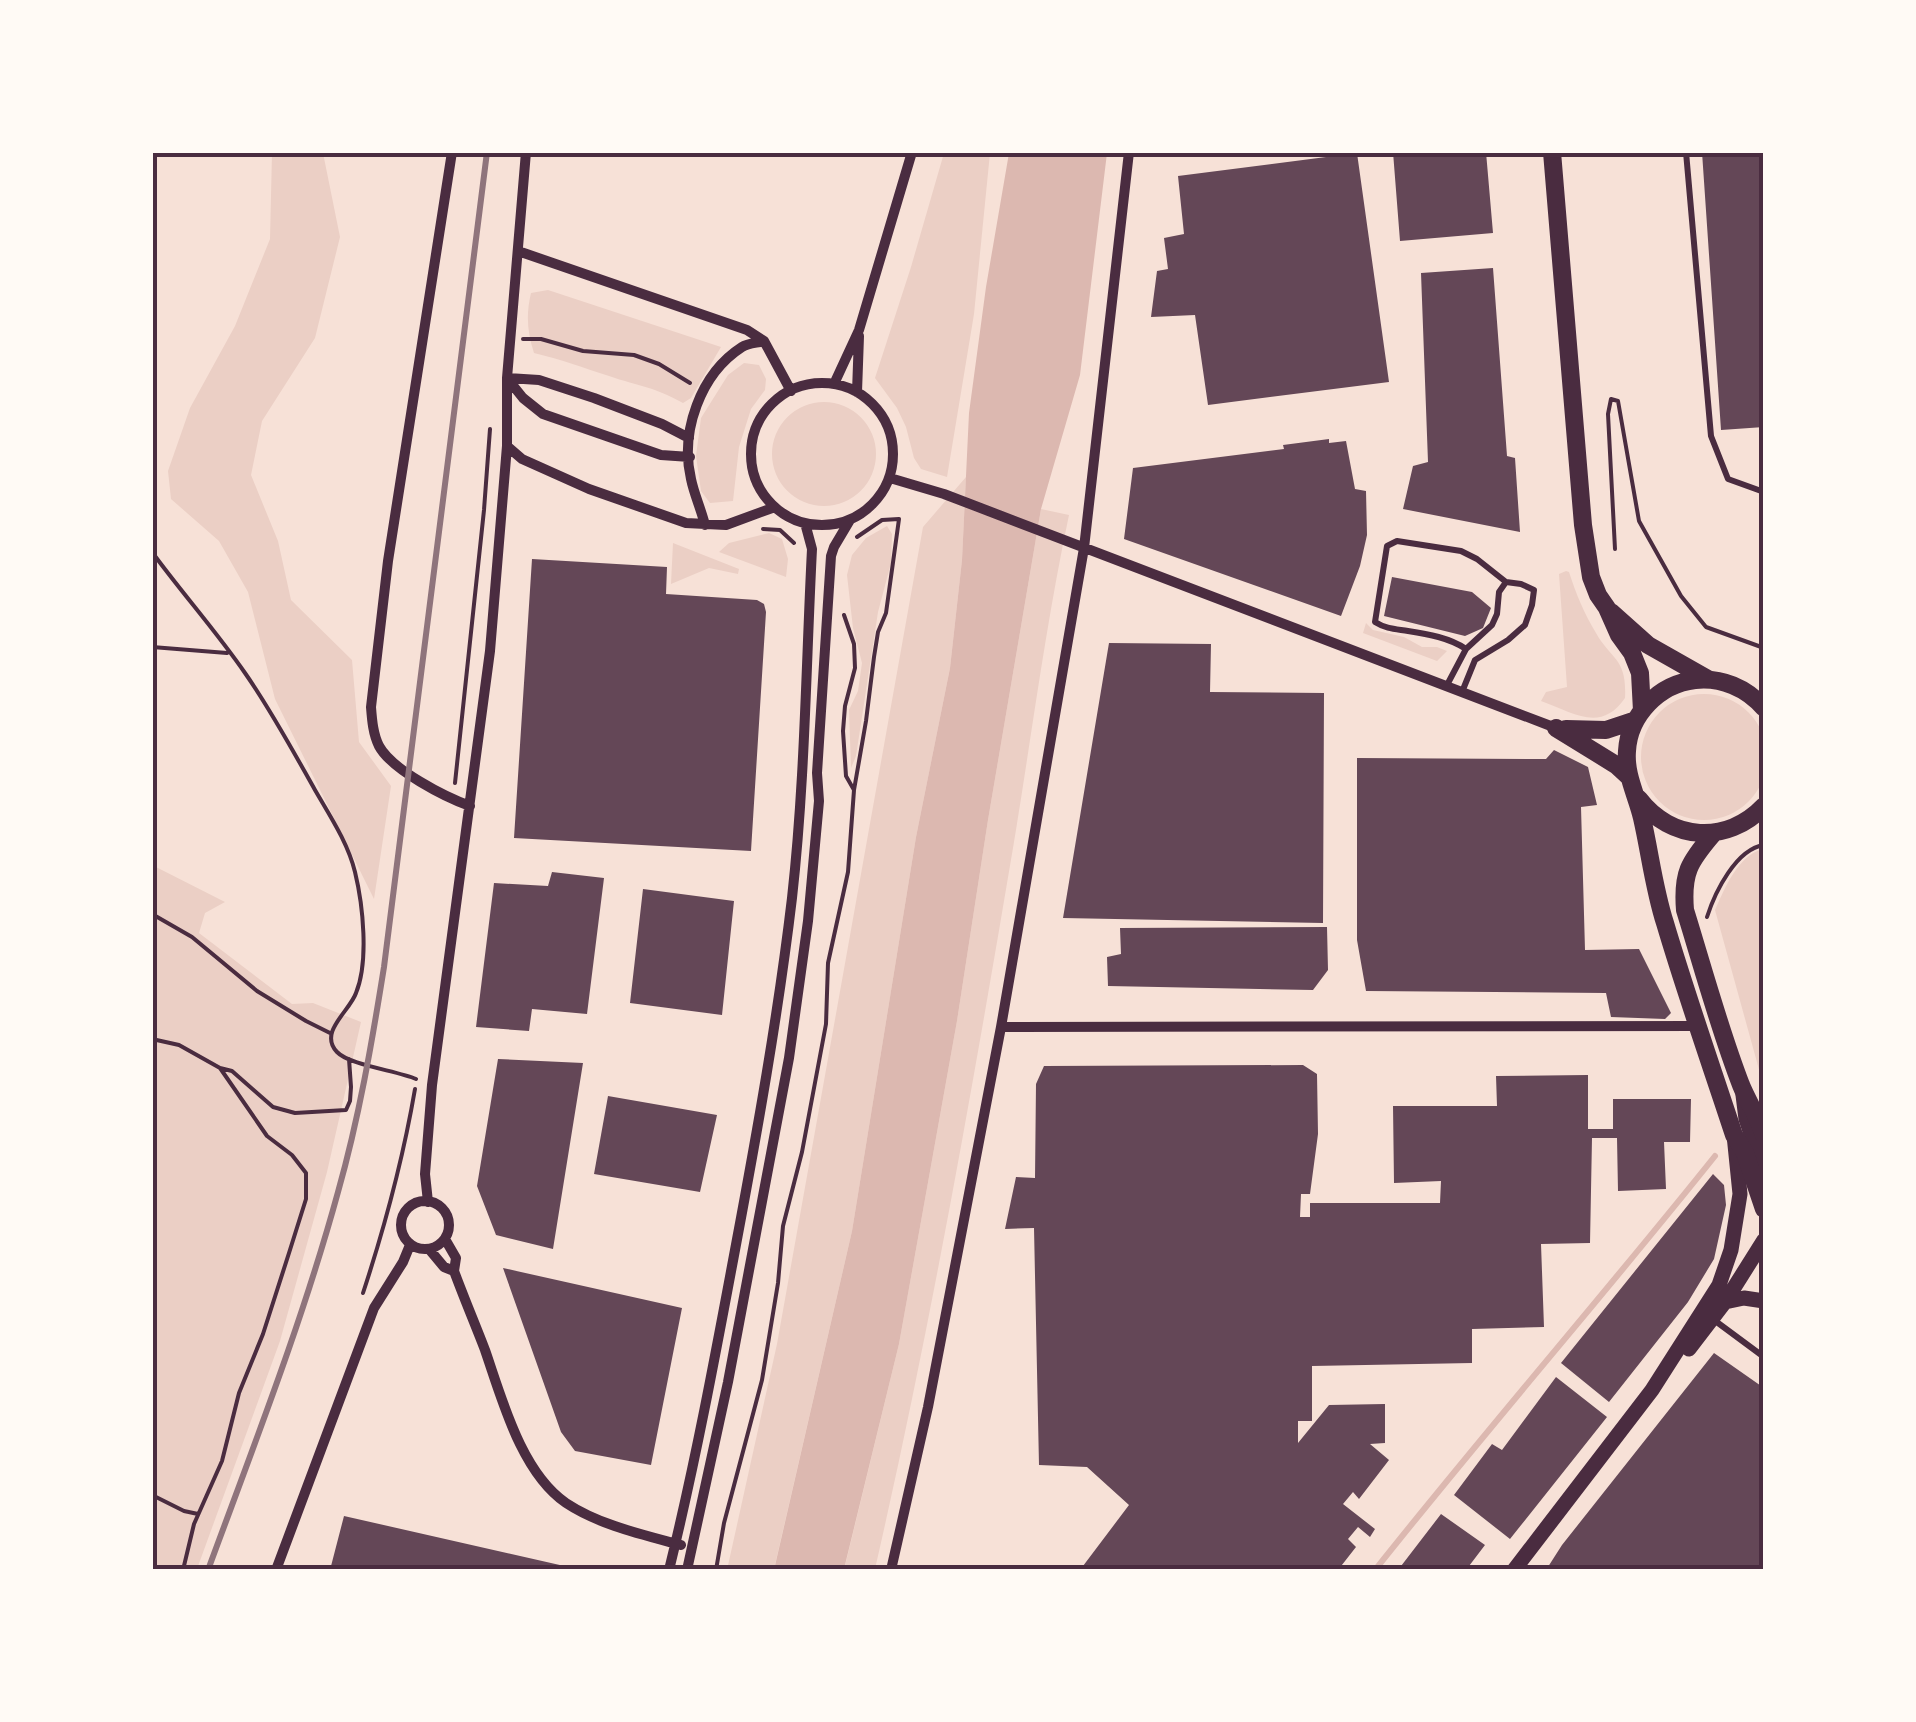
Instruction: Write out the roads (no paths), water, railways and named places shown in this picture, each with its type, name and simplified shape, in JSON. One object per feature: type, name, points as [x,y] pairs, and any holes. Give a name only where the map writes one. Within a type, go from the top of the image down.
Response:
[{"type":"main road","points":[[1552,152],[1582,525],[1591,577],[1640,673],[1639,716]]},
{"type":"main road","points":[[1607,608],[1662,655],[1708,679],[1732,684],[1764,708]]},
{"type":"main road","points":[[1708,679],[1670,687],[1650,701],[1639,716],[1626,750],[1664,922],[1734,1135],[1745,1153],[1764,1209]]},
{"type":"main road","points":[[1743,690],[1764,688]]},
{"type":"main road","points":[[1556,728],[1606,730],[1639,716]]},
{"type":"main road","points":[[1556,728],[1629,777]]},
{"type":"main road","points":[[1638,797],[1668,826],[1694,834],[1764,827]]},
{"type":"main road","points":[[1738,827],[1764,806]]},
{"type":"main road","points":[[1713,834],[1688,867],[1685,910],[1742,1088],[1764,1136]]},
{"type":"street","points":[[452,152],[388,561],[371,707],[380,748],[400,768],[470,806]]},
{"type":"street","points":[[428,1202],[432,1085],[490,651],[526,152]]},
{"type":"street","points":[[834,384],[860,330],[912,152]]},
{"type":"street","points":[[891,1570],[928,1407],[1001,1027],[1084,548],[1129,152]]},
{"type":"street","points":[[518,251],[747,330],[764,342],[791,391]]},
{"type":"street","points":[[858,392],[860,330]]},
{"type":"street","points":[[704,524],[690,479],[689,438],[698,396],[720,367],[744,346],[764,342]]},
{"type":"street","points":[[507,378],[540,380],[662,424],[689,438]]},
{"type":"street","points":[[507,378],[543,414],[661,456],[690,457]]},
{"type":"street","points":[[834,384],[858,392],[877,407],[890,428],[894,454],[890,478],[871,506],[850,520],[830,525],[805,523],[787,516],[768,500],[751,462],[753,437],[772,403],[804,385],[834,384]]},
{"type":"street","points":[[507,446],[522,459],[589,489],[686,523],[726,525],[775,507]]},
{"type":"street","points":[[890,478],[944,494],[1556,728]]},
{"type":"street","points":[[687,1570],[728,1382],[789,1058],[819,801],[817,773],[831,556],[850,520]]},
{"type":"street","points":[[669,1570],[700,1436],[772,1047],[792,896],[812,549],[805,523]]},
{"type":"street","points":[[1001,1027],[1698,1026]]},
{"type":"street","points":[[1742,1088],[1746,1119],[1764,1173]]},
{"type":"street","points":[[1652,1390],[1719,1285],[1731,1250],[1740,1194],[1734,1135]]},
{"type":"street","points":[[414,1204],[437,1204],[446,1214],[449,1226],[445,1239],[436,1248],[422,1250],[410,1245],[403,1238],[401,1218],[414,1204]]},
{"type":"street","points":[[445,1239],[456,1258],[454,1272],[510,1421],[542,1478],[565,1502],[604,1522],[692,1548]]},
{"type":"street","points":[[1514,1570],[1652,1390],[1713,1319],[1764,1240]]},
{"type":"street","points":[[276,1570],[374,1308],[410,1245]]},
{"type":"street","points":[[428,1249],[454,1272]]},
{"type":"street","points":[[1725,1302],[1744,1298],[1764,1301]]},
{"type":"lane","points":[[1686,152],[1711,436],[1728,479],[1764,492]]},
{"type":"lane","points":[[1462,693],[1475,660],[1525,625],[1534,590],[1506,582],[1461,551],[1396,541],[1387,546],[1375,622],[1382,628],[1453,641],[1466,650]]},
{"type":"lane","points":[[1446,687],[1466,650],[1492,625],[1499,592],[1506,582]]},
{"type":"lane","points":[[1713,1319],[1764,1356]]},
{"type":"waterway","points":[[1375,1570],[1715,1156]]},
{"type":"railway","points":[[208,1570],[324,1240],[364,1080],[384,967],[487,152]]}]
